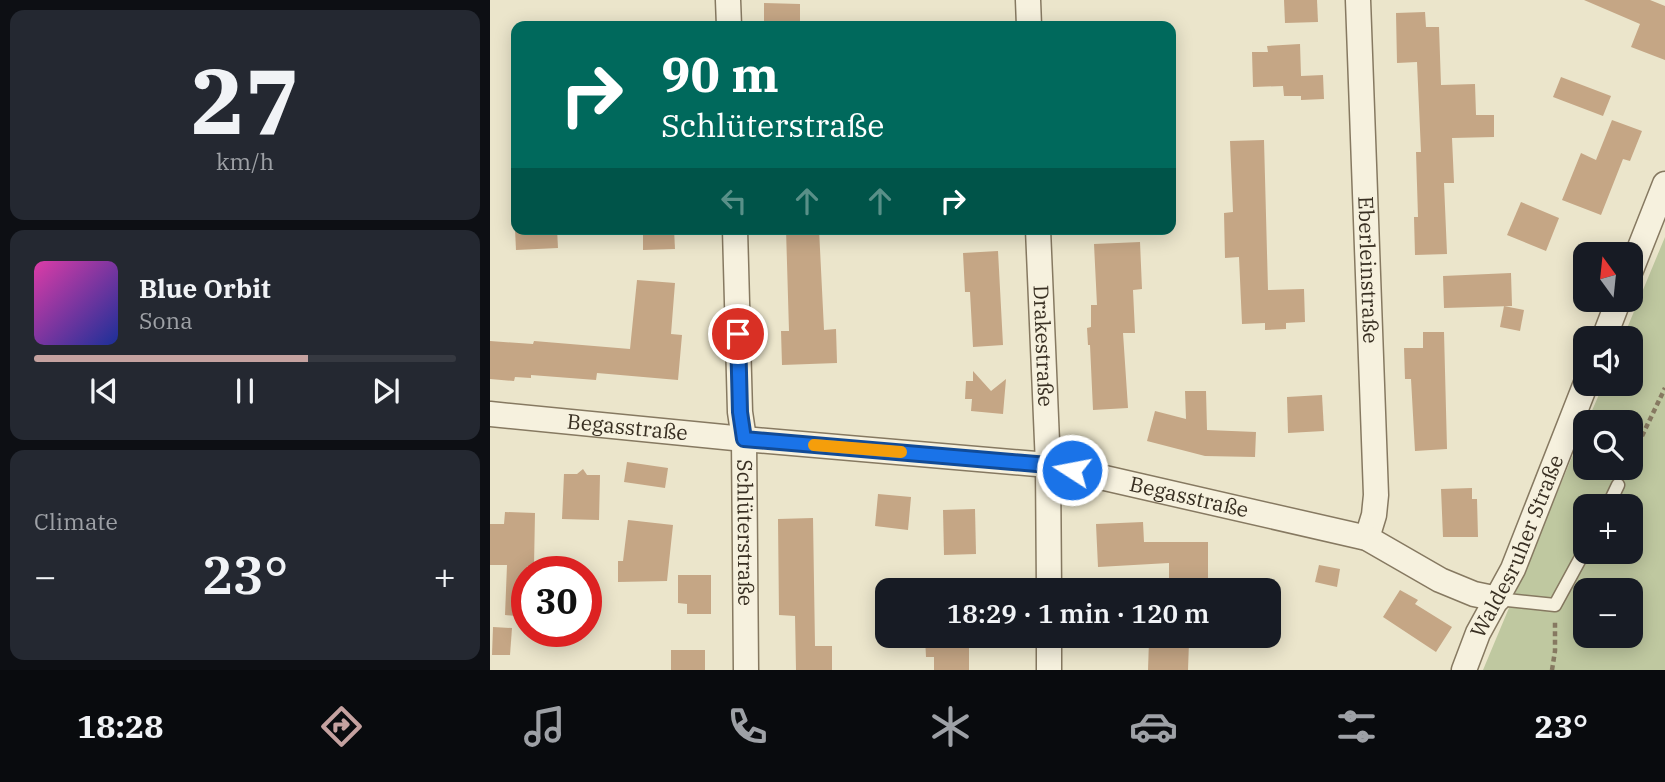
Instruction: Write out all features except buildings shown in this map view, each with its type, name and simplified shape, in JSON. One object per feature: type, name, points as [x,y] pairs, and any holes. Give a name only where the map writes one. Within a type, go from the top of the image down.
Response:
[{"type":"street","points":[[728,0],[729,21]]},
{"type":"street","points":[[1028,0],[1029,21]]},
{"type":"street","name":"Eberleinstraße","points":[[1358,0],[1376,495],[1374,515],[1367,538]]},
{"type":"street","points":[[1642,242],[1665,184]]},
{"type":"street","name":"Schlüterstraße","points":[[735,235],[740,412],[744,439],[746,670]]},
{"type":"street","name":"Drakestraße","points":[[1038,235],[1048,465],[1049,578]]},
{"type":"street","name":"Waldesruher Straße","points":[[1464,670],[1479,633],[1513,569],[1581,396]]},
{"type":"street","name":"Begasstraße","points":[[490,414],[1048,465],[1367,538],[1440,580],[1474,594],[1498,599]]},
{"type":"street","points":[[1049,648],[1049,670]]},
{"type":"lane","points":[[1614,494],[1618,485]]},
{"type":"lane","points":[[1498,599],[1555,605],[1577,564]]},
{"type":"path","points":[[1643,434],[1665,388]]},
{"type":"path","points":[[1552,670],[1555,652],[1555,605]]},
{"type":"green space","points":[[1665,237],[1665,670],[1483,670],[1573,455],[1573,480],[1643,480],[1643,410],[1592,410],[1598,396],[1643,396],[1643,326],[1628,326],[1634,312],[1643,312],[1643,290]]},
{"type":"slow traffic","points":[[814,445],[901,452]]},
{"type":"route","points":[[738,334],[740,412],[744,439],[1048,465],[1072,470]]}]
